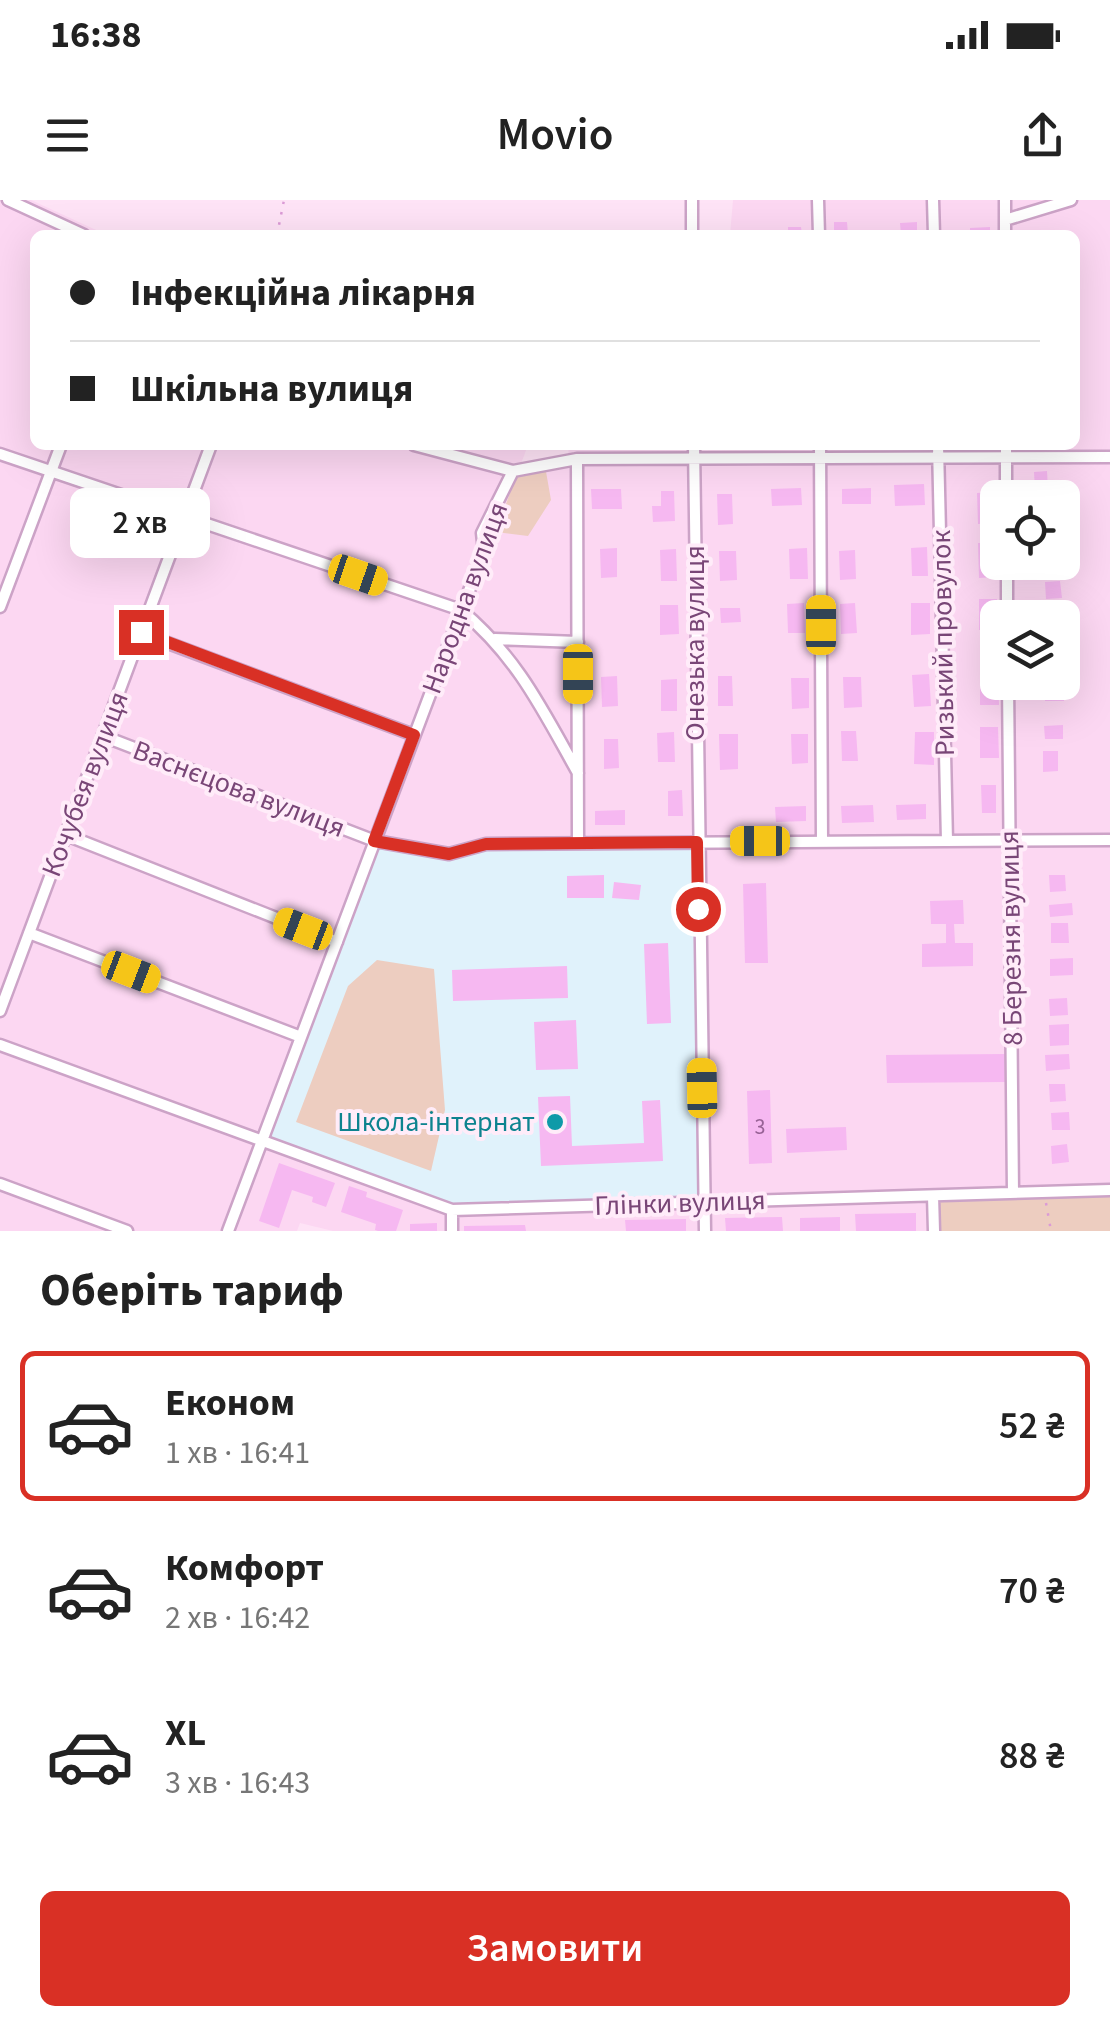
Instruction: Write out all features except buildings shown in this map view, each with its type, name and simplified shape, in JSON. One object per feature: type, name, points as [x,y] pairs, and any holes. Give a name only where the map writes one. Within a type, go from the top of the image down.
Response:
[{"type":"street","points":[[8,200],[73,230]]},
{"type":"street","points":[[692,200],[692,230]]},
{"type":"street","points":[[818,200],[819,230]]},
{"type":"street","points":[[933,200],[934,230]]},
{"type":"street","points":[[1004,200],[1005,230]]},
{"type":"street","points":[[1005,220],[1071,200]]},
{"type":"street","points":[[0,607],[58,450]]},
{"type":"street","name":"Кочубея вулиця","points":[[0,1010],[210,450]]},
{"type":"street","points":[[433,450],[513,471],[577,459],[938,458],[1006,451],[1110,458]]},
{"type":"street","name":"Онезька вулиця","points":[[694,450],[705,1231]]},
{"type":"street","points":[[820,450],[822,841]]},
{"type":"street","name":"Ризький провулок","points":[[938,450],[947,841]]},
{"type":"street","points":[[1006,451],[1006,480]]},
{"type":"street","points":[[0,454],[461,610],[494,638],[527,684],[578,773]]},
{"type":"street","points":[[577,459],[578,842]]},
{"type":"street","name":"Народна вулиця","points":[[228,1231],[484,551],[482,533],[513,471]]},
{"type":"street","points":[[141,632],[414,735]]},
{"type":"street","points":[[494,638],[578,642]]},
{"type":"street","name":"8 Березня вулиця","points":[[1008,700],[1013,1193]]},
{"type":"street","name":"Васнєцова вулиця","points":[[102,736],[374,841]]},
{"type":"street","points":[[66,835],[336,942]]},
{"type":"street","points":[[374,841],[449,854],[486,844],[578,842],[1110,840]]},
{"type":"street","points":[[29,933],[301,1036]]},
{"type":"street","name":"Глінки вулиця","points":[[0,1045],[452,1210],[1110,1190]]},
{"type":"street","points":[[0,1184],[128,1231]]},
{"type":"street","points":[[933,1196],[934,1231]]},
{"type":"street","points":[[452,1210],[452,1231]]},
{"type":"path","points":[[278,230],[284,200]]},
{"type":"path","points":[[1045,1192],[1051,1231]]},
{"type":"shaded area","points":[[0,200],[31,200],[96,230],[30,230],[30,450],[526,450],[496,531],[545,466],[567,465],[568,450],[1080,450],[1080,230],[730,230],[733,200],[1110,200],[1110,1191],[934,1231],[333,1231],[300,1223],[297,1231],[0,1231]],"holes":[[[374,841],[449,854],[452,1210],[262,1143]]]},
{"type":"shaded area","points":[[545,466],[551,500],[528,536],[496,532],[517,473]]},
{"type":"shaded area","points":[[375,841],[449,854],[486,844],[697,842],[704,1202],[452,1210],[261,1143]]},
{"type":"shaded area","points":[[377,960],[434,969],[445,1110],[431,1171],[296,1122],[348,986]]},
{"type":"shaded area","points":[[1110,1191],[1110,1231],[934,1231],[933,1197]]},
{"type":"place","name":"Школа-інтернат","points":[[555,1122]]},
{"type":"route","points":[[141,632],[414,735],[374,841],[449,854],[486,844],[697,842],[698,909]]}]
